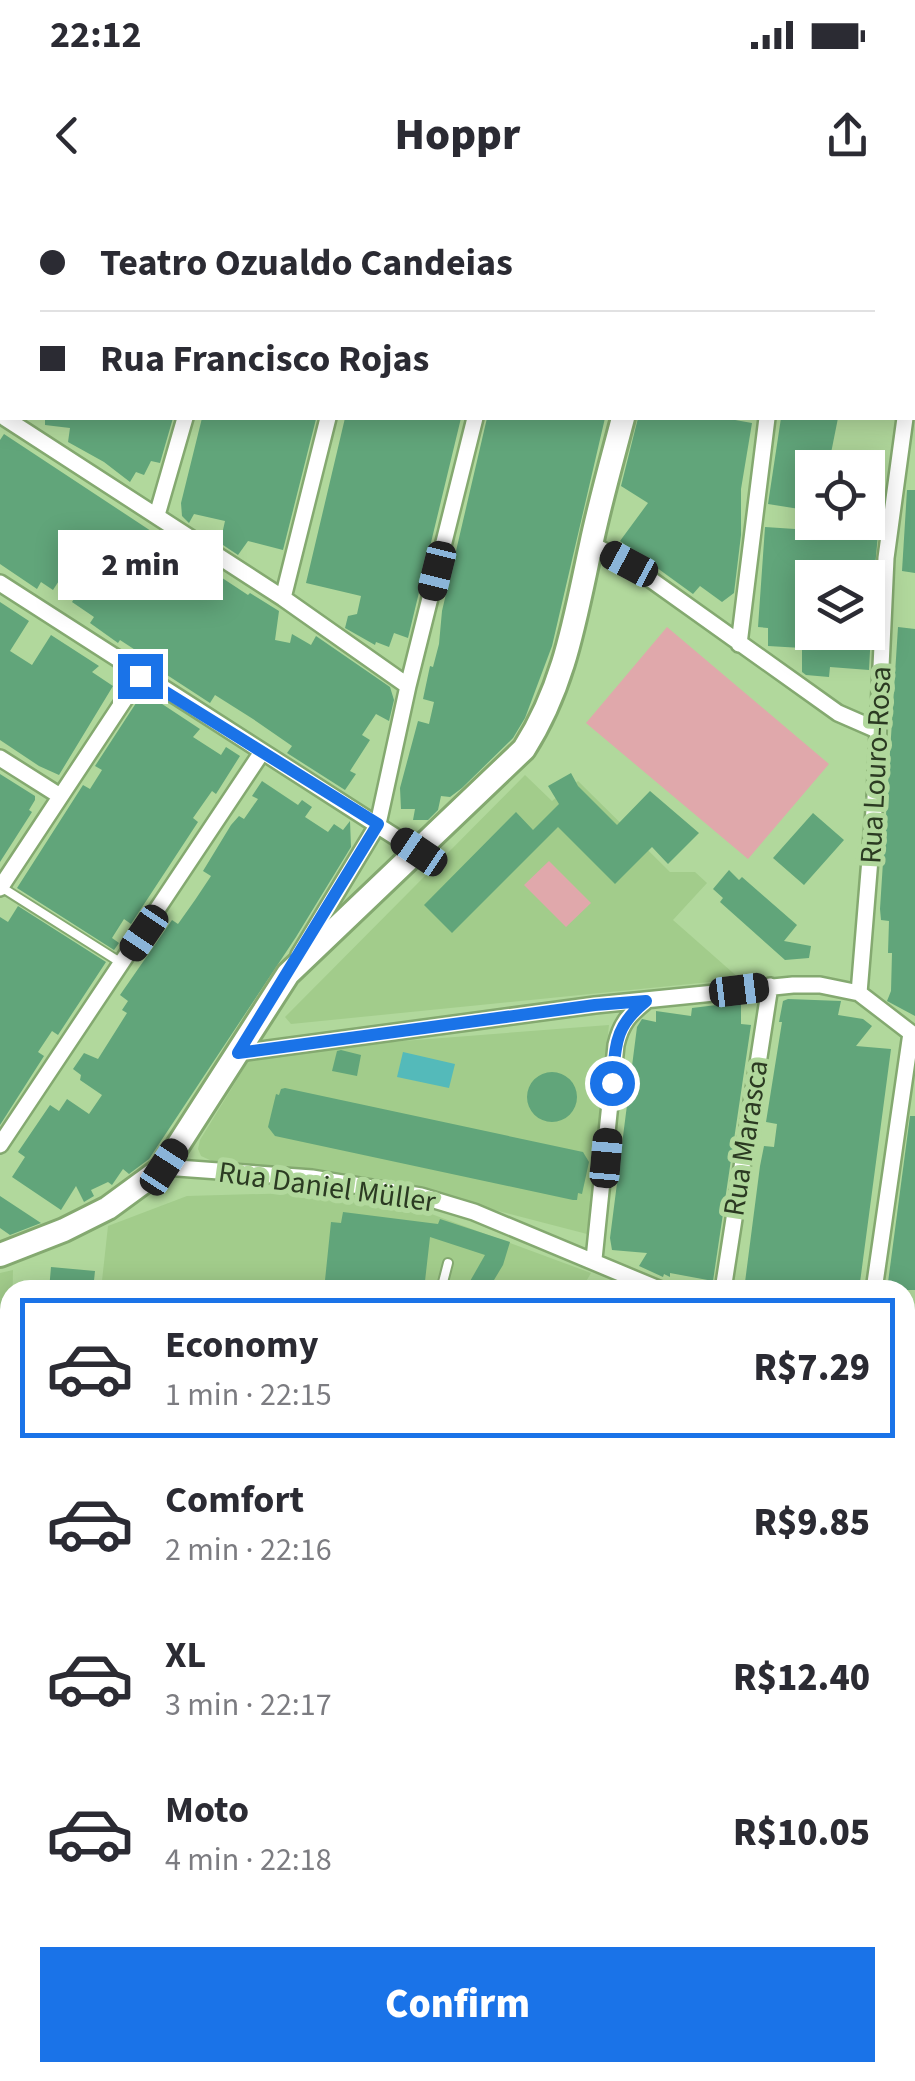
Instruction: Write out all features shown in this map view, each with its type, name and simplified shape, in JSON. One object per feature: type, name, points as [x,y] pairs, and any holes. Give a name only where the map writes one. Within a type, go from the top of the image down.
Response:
[{"type":"street","points":[[8,420],[283,598],[408,686]]},
{"type":"street","points":[[36,438],[40,420]]},
{"type":"street","points":[[157,515],[185,420]]},
{"type":"street","points":[[283,598],[328,420]]},
{"type":"street","points":[[0,1255],[108,1208],[164,1167],[288,974],[378,824],[408,686],[475,420]]},
{"type":"street","points":[[288,974],[524,749],[544,718],[572,642],[591,544],[622,420]]},
{"type":"street","points":[[739,644],[767,420]]},
{"type":"street","name":"Rua Louro-Rosa","points":[[860,993],[875,798],[886,558],[905,420]]},
{"type":"street","points":[[591,544],[629,564],[838,714],[877,730]]},
{"type":"street","points":[[0,584],[419,852]]},
{"type":"street","points":[[0,887],[140,676]]},
{"type":"street","points":[[0,1144],[262,752]]},
{"type":"street","points":[[0,758],[60,796]]},
{"type":"street","points":[[238,1053],[595,1005],[770,986],[820,985],[860,993],[913,1034],[876,1280]]},
{"type":"street","name":"Rua Marasca","points":[[725,1280],[770,986]]},
{"type":"street","points":[[594,1259],[616,1045],[628,1016],[646,1001]]},
{"type":"street","name":"Rua Daniel Müller","points":[[164,1167],[312,1178],[421,1196],[474,1212],[639,1280]]},
{"type":"lane","points":[[0,887],[123,964]]},
{"type":"lane","points":[[444,1280],[448,1263]]},
{"type":"shaded area","points":[[667,627],[829,764],[748,859],[586,723]]},
{"type":"shaded area","points":[[525,775],[552,801],[578,781],[670,872],[695,872],[707,883],[673,920],[740,979],[291,1024],[285,1017]]},
{"type":"shaded area","points":[[549,861],[591,903],[566,927],[524,885]]},
{"type":"shaded area","points":[[609,1025],[587,1234],[413,1189],[312,1171],[212,1161],[201,1156],[198,1149],[249,1060],[338,1046]]},
{"type":"shaded area","points":[[332,1192],[407,1205],[591,1273],[587,1280],[102,1280],[108,1226],[187,1196]]},
{"type":"shaded area","points":[[13,1270],[13,1280],[0,1280],[0,1273]]},
{"type":"water","points":[[403,1052],[455,1064],[449,1088],[397,1077]]},
{"type":"building","points":[[45,420],[172,420],[160,463],[151,461],[144,475],[136,472],[130,482],[68,442],[70,428],[45,425]]},
{"type":"building","points":[[202,420],[316,420],[283,550],[248,541],[238,555],[220,543],[225,521],[194,514],[189,523],[182,516],[181,503]]},
{"type":"building","points":[[345,420],[461,420],[408,638],[394,633],[389,647],[376,642],[375,645],[345,628],[348,616],[357,614],[361,596],[306,583]]},
{"type":"building","points":[[487,420],[605,420],[552,646],[525,718],[513,738],[462,788],[450,797],[441,796],[438,810],[428,820],[413,820],[415,809],[401,809],[400,788],[418,721],[429,724],[434,702],[423,699],[439,644],[442,611]]},
{"type":"building","points":[[638,420],[752,423],[741,489],[741,535],[734,593],[722,602],[700,586],[693,594],[620,541],[648,503],[621,486]]},
{"type":"building","points":[[781,420],[838,420],[832,450],[795,450],[795,508],[768,504]]},
{"type":"building","points":[[4,434],[248,595],[279,611],[275,640],[290,643],[292,634],[311,645],[316,636],[390,687],[394,700],[389,721],[376,714],[362,735],[370,740],[350,771],[356,774],[345,790],[287,753],[292,746],[253,719],[215,695],[210,703],[90,623],[94,617],[72,602],[97,562],[79,550],[53,590],[41,582],[37,589],[0,564],[0,440]]},
{"type":"building","points":[[907,490],[915,490],[915,573],[902,571]]},
{"type":"building","points":[[765,527],[795,529],[795,540],[877,540],[876,560],[795,560],[795,648],[768,646],[768,628],[758,627]]},
{"type":"building","points":[[0,602],[29,621],[10,651],[32,665],[51,635],[99,666],[92,672],[113,686],[59,775],[0,740]]},
{"type":"building","points":[[898,627],[915,629],[915,1016],[887,1001],[892,953],[888,953],[889,921],[881,920],[880,909]]},
{"type":"building","points":[[802,650],[870,650],[869,670],[830,667],[829,677],[802,672]]},
{"type":"building","points":[[147,694],[200,729],[193,737],[221,755],[226,747],[240,756],[216,794],[212,791],[193,818],[198,822],[131,924],[124,919],[112,938],[119,943],[114,950],[17,888],[83,785],[90,789],[102,770],[95,766],[138,700]]},
{"type":"building","points":[[571,773],[578,786],[617,825],[650,791],[699,833],[668,864],[652,847],[615,884],[558,827],[452,933],[424,905],[516,812],[533,830],[559,804],[548,786]]},
{"type":"building","points":[[0,774],[35,796],[35,800],[29,810],[32,812],[0,862]]},
{"type":"building","points":[[262,781],[298,805],[302,800],[312,807],[305,817],[328,832],[334,824],[343,830],[350,821],[351,847],[149,1159],[129,1174],[123,1169],[112,1185],[108,1182],[91,1190],[94,1196],[84,1202],[76,1186],[61,1210],[12,1177],[25,1157],[18,1152],[50,1105],[59,1111],[67,1099],[89,1114],[102,1095],[80,1080],[81,1075],[73,1069],[84,1053],[98,1059],[127,1013],[122,1010],[128,1001],[120,995],[172,920],[178,924],[211,876],[203,871],[231,825],[239,816],[244,819],[258,799],[252,796]]},
{"type":"building","points":[[813,813],[844,840],[804,885],[773,858]]},
{"type":"building","points":[[729,870],[797,925],[784,941],[811,946],[809,958],[785,960],[720,902],[723,898],[713,889]]},
{"type":"building","points":[[18,906],[106,962],[58,1035],[52,1031],[38,1052],[44,1056],[0,1125],[0,917],[8,922]]},
{"type":"building","points":[[783,1001],[841,1001],[838,1015],[863,1019],[872,1026],[856,1046],[891,1049],[860,1280],[745,1280],[764,1146],[774,1147],[777,1124],[766,1122]]},
{"type":"building","points":[[741,1002],[741,1024],[751,1025],[713,1280],[670,1273],[670,1277],[663,1277],[639,1266],[647,1253],[612,1250],[610,1238],[637,1027],[642,1019],[656,1022],[656,1011],[691,1016],[692,1008]]},
{"type":"building","points":[[337,1051],[361,1055],[357,1076],[332,1071]]},
{"type":"building","points":[[552,1072],[570,1079],[577,1097],[570,1115],[552,1122],[534,1115],[527,1097],[534,1079]]},
{"type":"building","points":[[285,1088],[583,1152],[589,1162],[582,1194],[578,1193],[577,1200],[573,1200],[275,1136],[268,1127],[276,1094]]},
{"type":"building","points":[[910,1116],[915,1116],[915,1280],[888,1280]]},
{"type":"building","points":[[0,1196],[41,1223],[10,1235],[0,1228]]},
{"type":"building","points":[[343,1212],[438,1224],[440,1219],[510,1242],[494,1280],[471,1280],[485,1255],[430,1237],[425,1280],[325,1280],[331,1222],[341,1223]]},
{"type":"building","points":[[51,1267],[95,1271],[94,1280],[50,1280]]},
{"type":"route","points":[[140,676],[378,824],[238,1053],[646,1001],[620,1028],[612,1083]]}]
